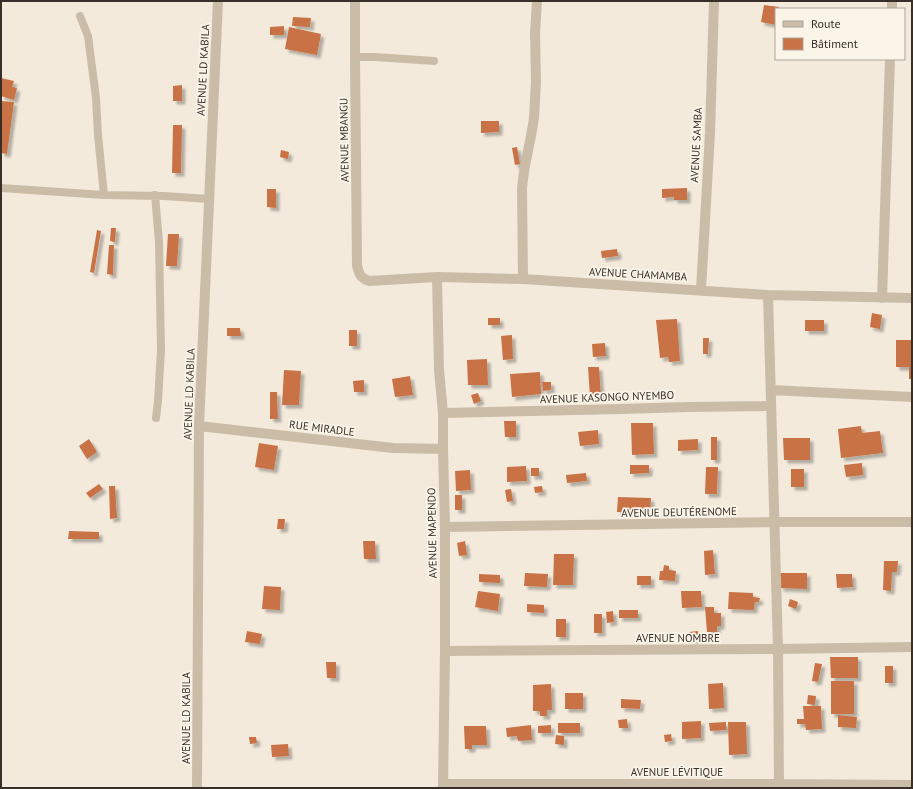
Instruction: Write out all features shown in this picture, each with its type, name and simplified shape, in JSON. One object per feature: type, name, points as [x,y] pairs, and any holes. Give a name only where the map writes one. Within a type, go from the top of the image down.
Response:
[{"type":"street","name":"AVENUE LD KABILA","points":[[197,788],[199,426],[218,1]]},
{"type":"street","name":"AVENUE MBANGU","points":[[355,1],[357,265],[358,273],[362,278]]},
{"type":"street","points":[[523,279],[522,188],[534,118],[537,1]]},
{"type":"street","name":"AVENUE SAMBA","points":[[701,290],[710,133],[714,1]]},
{"type":"street","points":[[882,298],[890,60]]},
{"type":"street","name":"AVENUE CHAMAMBA","points":[[362,278],[369,281],[437,277],[523,279],[768,295],[912,298]]},
{"type":"street","name":"AVENUE MAPENDO","points":[[437,277],[439,370],[443,413],[445,527],[443,786]]},
{"type":"street","points":[[768,295],[778,649],[779,786]]},
{"type":"street","points":[[771,390],[912,397]]},
{"type":"street","name":"AVENUE KASONGO NYEMBO","points":[[443,413],[688,406],[771,406]]},
{"type":"street","name":"RUE MIRADLE","points":[[199,426],[393,448],[443,449]]},
{"type":"street","name":"AVENUE DEUTÉRENOME","points":[[445,527],[775,522],[912,522]]},
{"type":"street","name":"AVENUE NOMBRE","points":[[445,651],[912,647]]},
{"type":"street","name":"AVENUE LÉVITIQUE","points":[[443,786],[912,785]]},
{"type":"lane","points":[[80,16],[88,36],[96,98],[104,195]]},
{"type":"lane","points":[[355,57],[434,61]]},
{"type":"lane","points":[[1,188],[104,195],[209,199]]},
{"type":"lane","points":[[155,196],[159,242],[161,350],[156,418]]},
{"type":"building","points":[[764,5],[779,7],[775,8],[775,25],[761,22]]},
{"type":"building","points":[[293,17],[311,18],[310,27],[292,26]]},
{"type":"building","points":[[284,26],[284,35],[270,35],[270,27]]},
{"type":"building","points":[[289,27],[321,34],[317,55],[285,49]]},
{"type":"building","points":[[1,78],[14,81],[12,87],[17,88],[14,100],[1,96]]},
{"type":"building","points":[[182,85],[182,101],[173,101],[173,86]]},
{"type":"building","points":[[1,101],[14,102],[7,154],[1,153]]},
{"type":"building","points":[[481,121],[499,121],[499,132],[481,133]]},
{"type":"building","points":[[173,125],[182,125],[181,173],[172,173]]},
{"type":"building","points":[[517,147],[520,164],[515,165],[512,148]]},
{"type":"building","points":[[281,150],[289,152],[288,159],[280,157]]},
{"type":"building","points":[[687,188],[687,200],[674,200],[674,197],[662,198],[662,189]]},
{"type":"building","points":[[267,189],[276,189],[276,208],[267,207]]},
{"type":"building","points":[[111,228],[116,228],[115,242],[110,241]]},
{"type":"building","points":[[97,230],[101,231],[94,273],[90,272]]},
{"type":"building","points":[[168,234],[179,234],[177,266],[166,266]]},
{"type":"building","points":[[109,245],[114,245],[113,275],[107,274]]},
{"type":"building","points":[[617,249],[618,256],[602,258],[601,251]]},
{"type":"building","points":[[872,313],[882,315],[880,329],[870,327]]},
{"type":"building","points":[[488,318],[500,318],[500,325],[488,325]]},
{"type":"building","points":[[677,319],[680,361],[669,362],[668,357],[660,358],[656,320]]},
{"type":"building","points":[[805,320],[824,320],[824,331],[805,331]]},
{"type":"building","points":[[227,328],[240,328],[241,336],[227,336]]},
{"type":"building","points":[[349,330],[357,330],[357,346],[349,346]]},
{"type":"building","points":[[512,335],[513,359],[503,360],[501,336]]},
{"type":"building","points":[[703,338],[709,338],[708,354],[703,354]]},
{"type":"building","points":[[896,340],[912,340],[912,379],[909,379],[909,367],[896,367]]},
{"type":"building","points":[[605,343],[606,356],[593,357],[592,344]]},
{"type":"building","points":[[487,359],[488,385],[468,385],[467,360]]},
{"type":"building","points":[[588,367],[599,367],[601,397],[590,397]]},
{"type":"building","points":[[284,370],[301,371],[299,405],[282,405]]},
{"type":"building","points":[[540,372],[541,394],[512,397],[510,374]]},
{"type":"building","points":[[410,376],[413,395],[395,397],[392,379]]},
{"type":"building","points":[[364,380],[364,392],[354,392],[353,381]]},
{"type":"building","points":[[542,382],[551,382],[551,390],[543,391]]},
{"type":"building","points":[[270,392],[277,392],[278,419],[270,419]]},
{"type":"building","points":[[478,393],[481,401],[474,404],[471,395]]},
{"type":"building","points":[[504,421],[516,421],[516,437],[505,437]]},
{"type":"building","points":[[631,423],[653,423],[654,454],[632,455]]},
{"type":"building","points":[[861,426],[862,433],[880,431],[883,453],[841,458],[838,429]]},
{"type":"building","points":[[598,430],[599,444],[580,446],[578,432]]},
{"type":"building","points":[[711,437],[717,437],[717,460],[711,460]]},
{"type":"building","points":[[783,438],[810,438],[810,460],[784,460]]},
{"type":"building","points":[[89,439],[97,452],[87,459],[79,446]]},
{"type":"building","points":[[698,439],[698,450],[678,451],[678,440]]},
{"type":"building","points":[[259,443],[278,446],[274,470],[255,467]]},
{"type":"building","points":[[862,463],[863,475],[846,477],[844,465]]},
{"type":"building","points":[[630,465],[649,465],[649,473],[630,474]]},
{"type":"building","points":[[526,466],[527,481],[507,482],[507,467]]},
{"type":"building","points":[[706,467],[718,467],[717,494],[705,494]]},
{"type":"building","points":[[531,468],[539,468],[539,476],[531,476]]},
{"type":"building","points":[[791,469],[804,469],[804,487],[791,487]]},
{"type":"building","points":[[470,470],[471,490],[456,491],[455,471]]},
{"type":"building","points":[[586,473],[587,481],[567,483],[566,475]]},
{"type":"building","points":[[99,484],[103,489],[90,498],[86,493]]},
{"type":"building","points":[[109,486],[115,486],[117,518],[110,519]]},
{"type":"building","points":[[542,486],[543,492],[535,493],[534,487]]},
{"type":"building","points":[[511,489],[513,501],[507,502],[505,490]]},
{"type":"building","points":[[455,495],[462,495],[462,510],[455,510]]},
{"type":"building","points":[[618,497],[651,498],[650,513],[617,512]]},
{"type":"building","points":[[278,519],[285,519],[284,529],[277,529]]},
{"type":"building","points":[[69,531],[99,532],[99,539],[68,539]]},
{"type":"building","points":[[363,541],[375,541],[376,559],[364,559]]},
{"type":"building","points":[[465,541],[467,555],[459,556],[457,543]]},
{"type":"building","points":[[713,550],[715,574],[705,575],[704,551]]},
{"type":"building","points":[[554,554],[574,554],[573,585],[553,585]]},
{"type":"building","points":[[884,561],[898,561],[897,572],[892,572],[891,591],[883,590]]},
{"type":"building","points":[[664,565],[669,566],[669,570],[676,571],[675,581],[659,580],[660,571],[663,571]]},
{"type":"building","points":[[525,573],[548,574],[547,587],[524,586]]},
{"type":"building","points":[[780,573],[807,573],[807,589],[780,588]]},
{"type":"building","points":[[479,574],[500,575],[500,583],[479,582]]},
{"type":"building","points":[[836,574],[852,574],[853,587],[837,588]]},
{"type":"building","points":[[637,576],[651,576],[651,585],[637,585]]},
{"type":"building","points":[[264,586],[281,587],[280,610],[262,609]]},
{"type":"building","points":[[478,591],[500,594],[498,611],[475,607]]},
{"type":"building","points":[[681,591],[701,591],[702,607],[682,608]]},
{"type":"building","points":[[729,592],[753,593],[753,597],[760,598],[759,602],[755,602],[754,610],[728,609]]},
{"type":"building","points":[[790,599],[798,602],[796,609],[788,606]]},
{"type":"building","points":[[527,604],[544,605],[544,613],[527,612]]},
{"type":"building","points":[[705,607],[714,607],[714,613],[721,613],[721,626],[717,626],[717,632],[707,632]]},
{"type":"building","points":[[619,610],[638,610],[638,618],[619,618]]},
{"type":"building","points":[[613,611],[614,622],[607,623],[606,612]]},
{"type":"building","points":[[594,614],[602,614],[602,633],[594,633]]},
{"type":"building","points":[[556,619],[566,619],[566,637],[556,637]]},
{"type":"building","points":[[247,631],[262,634],[260,644],[245,642]]},
{"type":"building","points":[[698,631],[699,639],[690,640],[689,632]]},
{"type":"building","points":[[830,657],[858,657],[858,678],[831,678]]},
{"type":"building","points":[[326,662],[336,662],[336,678],[327,678]]},
{"type":"building","points":[[815,663],[822,664],[818,682],[812,681]]},
{"type":"building","points":[[885,666],[893,666],[893,683],[885,683]]},
{"type":"building","points":[[831,681],[854,681],[854,714],[831,714]]},
{"type":"building","points":[[723,683],[724,708],[709,709],[708,684]]},
{"type":"building","points":[[551,684],[552,710],[547,710],[547,716],[540,716],[540,711],[533,711],[533,685]]},
{"type":"building","points":[[565,693],[583,693],[583,709],[565,709]]},
{"type":"building","points":[[808,695],[816,696],[815,705],[807,704]]},
{"type":"building","points":[[621,699],[641,700],[640,709],[621,708]]},
{"type":"building","points":[[803,706],[821,706],[822,729],[806,730],[805,724],[797,724],[797,719],[804,719]]},
{"type":"building","points":[[838,715],[857,717],[856,728],[838,727]]},
{"type":"building","points":[[627,719],[628,728],[619,728],[618,720]]},
{"type":"building","points":[[701,721],[701,738],[682,739],[682,722]]},
{"type":"building","points":[[726,722],[726,730],[710,731],[709,723]]},
{"type":"building","points":[[728,722],[746,722],[747,754],[729,755]]},
{"type":"building","points":[[558,723],[580,723],[580,733],[558,733]]},
{"type":"building","points":[[531,725],[532,740],[518,741],[517,736],[507,737],[506,728]]},
{"type":"building","points":[[551,725],[551,733],[538,733],[538,726]]},
{"type":"building","points":[[464,726],[486,726],[487,745],[472,745],[472,749],[465,749]]},
{"type":"building","points":[[671,734],[672,741],[665,742],[664,735]]},
{"type":"building","points":[[556,735],[564,736],[564,745],[555,744]]},
{"type":"building","points":[[249,737],[256,737],[257,743],[250,744]]},
{"type":"building","points":[[288,744],[289,756],[272,757],[271,745]]}]
